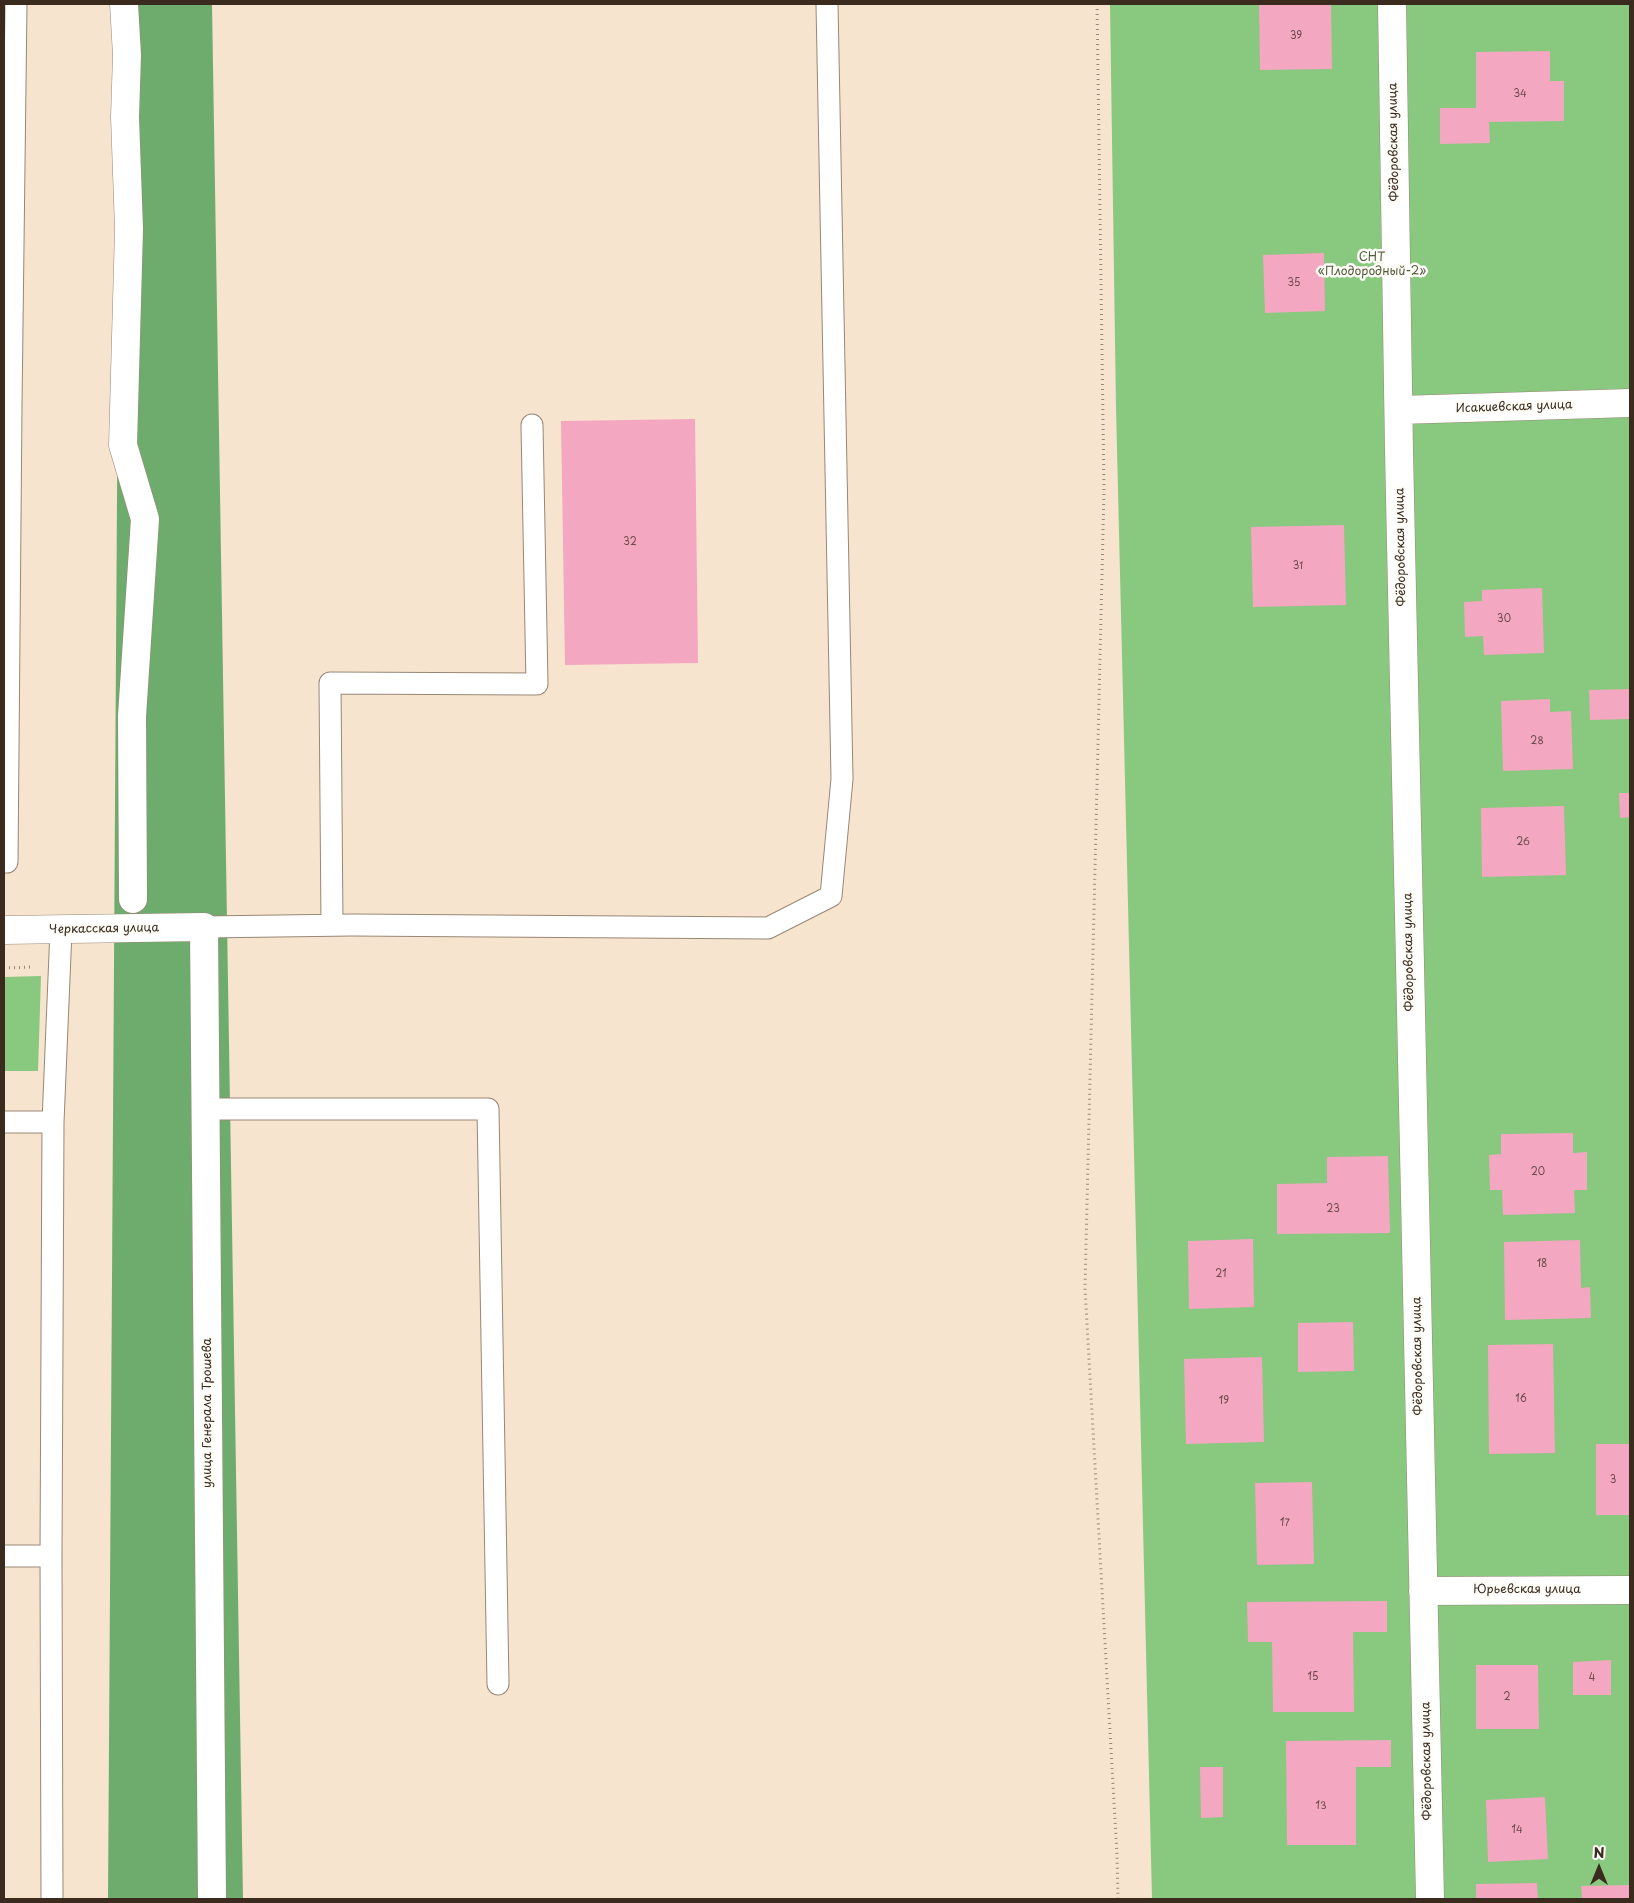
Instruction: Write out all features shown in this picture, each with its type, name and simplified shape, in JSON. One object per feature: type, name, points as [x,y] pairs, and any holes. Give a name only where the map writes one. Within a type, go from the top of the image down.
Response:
[{"type":"street","points":[[124,4],[127,55],[125,117],[129,229],[123,445],[144,519],[132,716],[133,899]]},
{"type":"street","name":"Фёдоровская улица","points":[[1392,4],[1430,1899]]},
{"type":"street","name":"Исакиевская улица","points":[[1399,410],[1630,403]]},
{"type":"street","name":"Черкасская улица","points":[[4,930],[204,927]]},
{"type":"street","name":"улица Генерала Трошева","points":[[204,927],[212,1899]]},
{"type":"street","name":"Юрьевская улица","points":[[1423,1591],[1630,1590]]},
{"type":"lane","points":[[4,862],[7,862],[8,406],[16,4]]},
{"type":"lane","points":[[204,927],[332,925],[768,928],[831,896],[842,779],[827,4]]},
{"type":"lane","points":[[332,925],[330,682],[537,684],[532,425]]},
{"type":"lane","points":[[52,1899],[53,1122],[61,930]]},
{"type":"lane","points":[[206,1109],[488,1109],[498,1684]]},
{"type":"lane","points":[[4,1122],[53,1122]]},
{"type":"lane","points":[[4,1556],[51,1556]]},
{"type":"path","points":[[1097,4],[1104,490],[1085,1288],[1117,1845],[1118,1899]]},
{"type":"green space","points":[[115,4],[212,4],[243,1899],[108,1899],[119,187]]},
{"type":"green space","name":"СНТ «Плодородный-2»","points":[[1110,4],[1630,4],[1630,1899],[1152,1899],[1116,407]]},
{"type":"green space","points":[[41,976],[38,1071],[4,1071],[4,977]]},
{"type":"building","points":[[1259,4],[1331,4],[1332,69],[1260,70]]},
{"type":"building","points":[[1550,51],[1550,81],[1564,81],[1564,121],[1489,122],[1490,143],[1440,144],[1440,108],[1476,108],[1476,52]]},
{"type":"building","points":[[1324,253],[1325,311],[1265,313],[1263,255]]},
{"type":"building","points":[[695,419],[698,663],[565,665],[561,421]]},
{"type":"building","points":[[1344,525],[1346,605],[1253,607],[1251,527]]},
{"type":"building","points":[[1542,588],[1544,653],[1484,655],[1483,636],[1465,637],[1464,602],[1482,601],[1482,590]]},
{"type":"building","points":[[1630,689],[1630,719],[1590,720],[1589,690]]},
{"type":"building","points":[[1550,699],[1550,712],[1571,711],[1573,769],[1503,771],[1501,701]]},
{"type":"building","points":[[1619,793],[1630,793],[1630,817],[1620,818]]},
{"type":"building","points":[[1564,806],[1566,875],[1482,877],[1481,808]]},
{"type":"building","points":[[1573,1133],[1573,1153],[1587,1152],[1587,1190],[1574,1190],[1575,1213],[1503,1215],[1502,1190],[1490,1190],[1489,1155],[1501,1154],[1501,1134]]},
{"type":"building","points":[[1388,1156],[1390,1233],[1277,1234],[1277,1184],[1327,1183],[1327,1157]]},
{"type":"building","points":[[1253,1239],[1254,1307],[1189,1309],[1188,1241]]},
{"type":"building","points":[[1580,1240],[1581,1288],[1590,1287],[1591,1318],[1505,1320],[1504,1242]]},
{"type":"building","points":[[1353,1322],[1354,1371],[1298,1372],[1298,1323]]},
{"type":"building","points":[[1553,1344],[1555,1453],[1489,1454],[1488,1345]]},
{"type":"building","points":[[1262,1357],[1264,1442],[1186,1444],[1184,1359]]},
{"type":"building","points":[[1596,1444],[1630,1444],[1630,1515],[1596,1515]]},
{"type":"building","points":[[1312,1482],[1314,1564],[1257,1565],[1255,1483]]},
{"type":"building","points":[[1387,1601],[1387,1632],[1353,1632],[1354,1712],[1273,1712],[1272,1642],[1248,1642],[1247,1602]]},
{"type":"building","points":[[1611,1660],[1611,1695],[1573,1695],[1573,1662]]},
{"type":"building","points":[[1476,1665],[1538,1665],[1539,1729],[1476,1729]]},
{"type":"building","points":[[1391,1740],[1391,1767],[1356,1767],[1356,1845],[1287,1845],[1286,1741]]},
{"type":"building","points":[[1200,1767],[1223,1767],[1223,1817],[1201,1818]]},
{"type":"building","points":[[1545,1797],[1548,1859],[1488,1862],[1486,1800]]},
{"type":"building","points":[[1537,1883],[1538,1899],[1476,1899],[1476,1884]]},
{"type":"building","points":[[1630,1885],[1630,1899],[1582,1899],[1581,1886]]}]
